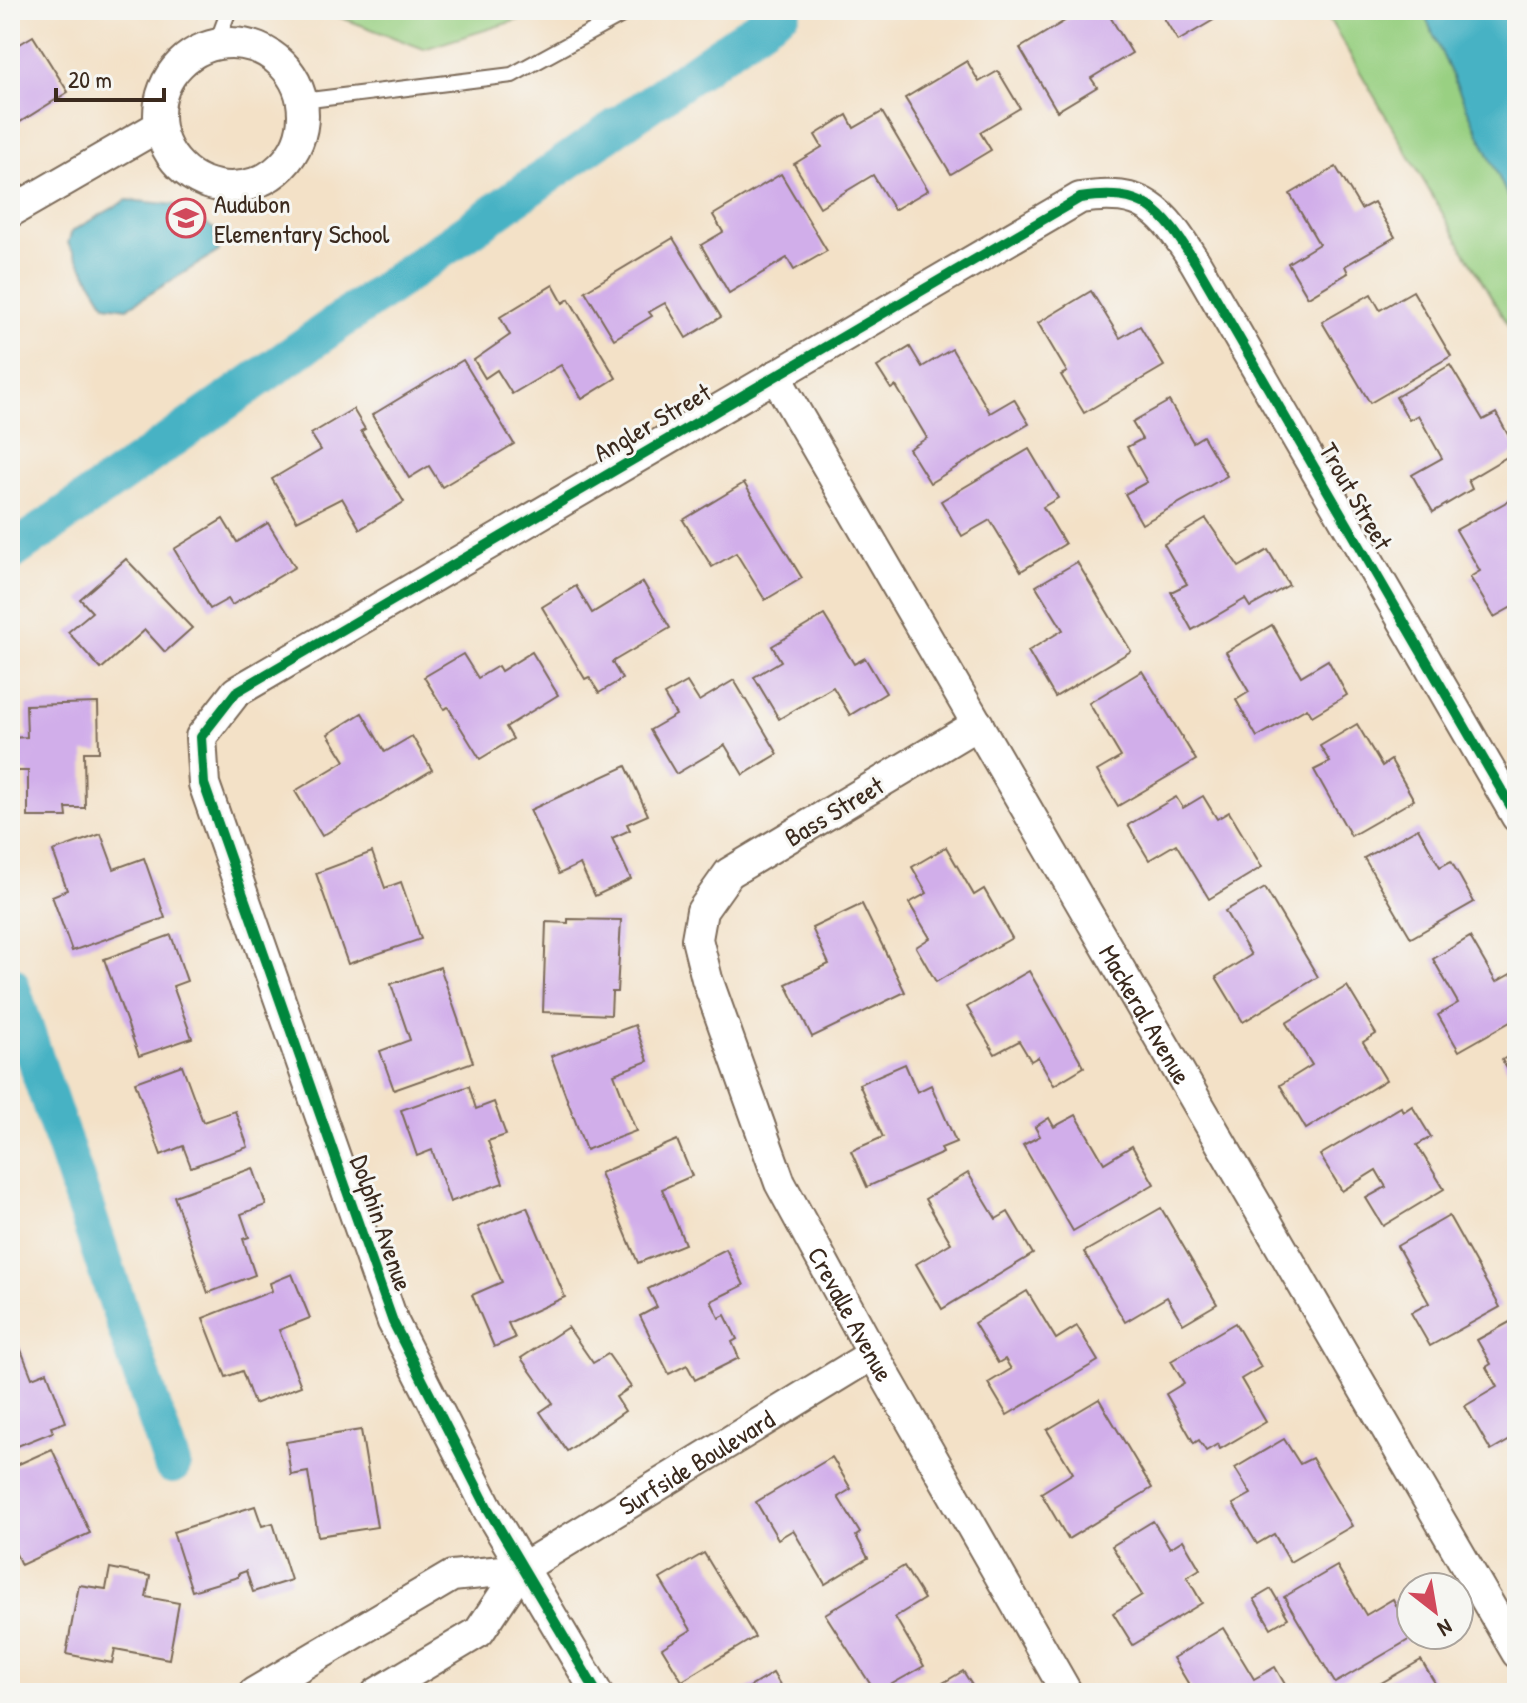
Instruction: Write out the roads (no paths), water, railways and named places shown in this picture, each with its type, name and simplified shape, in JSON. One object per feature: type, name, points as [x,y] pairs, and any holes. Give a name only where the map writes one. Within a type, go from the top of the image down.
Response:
[{"type":"street","points":[[226,43],[251,46],[273,56],[291,74],[302,101],[303,126],[287,161],[253,184],[228,188],[203,182],[180,167],[165,146],[159,126],[160,101],[173,72],[191,55],[226,43]]},
{"type":"street","points":[[10,212],[159,126]]},
{"type":"street","name":"Angler Street","points":[[201,737],[236,692],[1080,198],[1113,193],[1148,204]]},
{"type":"street","name":"Trout Street","points":[[1148,204],[1171,225],[1195,262],[1517,817]]},
{"type":"street","name":"Mackeral Avenue","points":[[775,376],[1517,1653]]},
{"type":"street","name":"Bass Street","points":[[702,911],[729,873],[978,724]]},
{"type":"street","name":"Dolphin Avenue","points":[[201,737],[204,784],[393,1322],[521,1569],[558,1623],[597,1693]]},
{"type":"street","name":"Crevalle Avenue","points":[[702,911],[697,939],[707,979],[780,1183],[873,1354],[1067,1693]]},
{"type":"street","name":"Surfside Boulevard","points":[[377,1693],[479,1632],[521,1569],[873,1354]]},
{"type":"street","name":"Surfside Boulevard","points":[[254,1693],[452,1576],[521,1569]]},
{"type":"lane","points":[[215,47],[229,10]]},
{"type":"lane","points":[[302,101],[425,89],[512,75],[631,10]]},
{"type":"water","points":[[1422,10],[1517,10],[1517,211],[1507,195]]},
{"type":"water","points":[[127,200],[176,205],[214,229],[219,251],[127,308],[106,305],[68,243],[72,231]]},
{"type":"waterway","points":[[10,553],[783,10]]},
{"type":"waterway","points":[[10,984],[172,1465]]},
{"type":"place","name":"Audubon Elementary School","points":[[186,218]]}]
